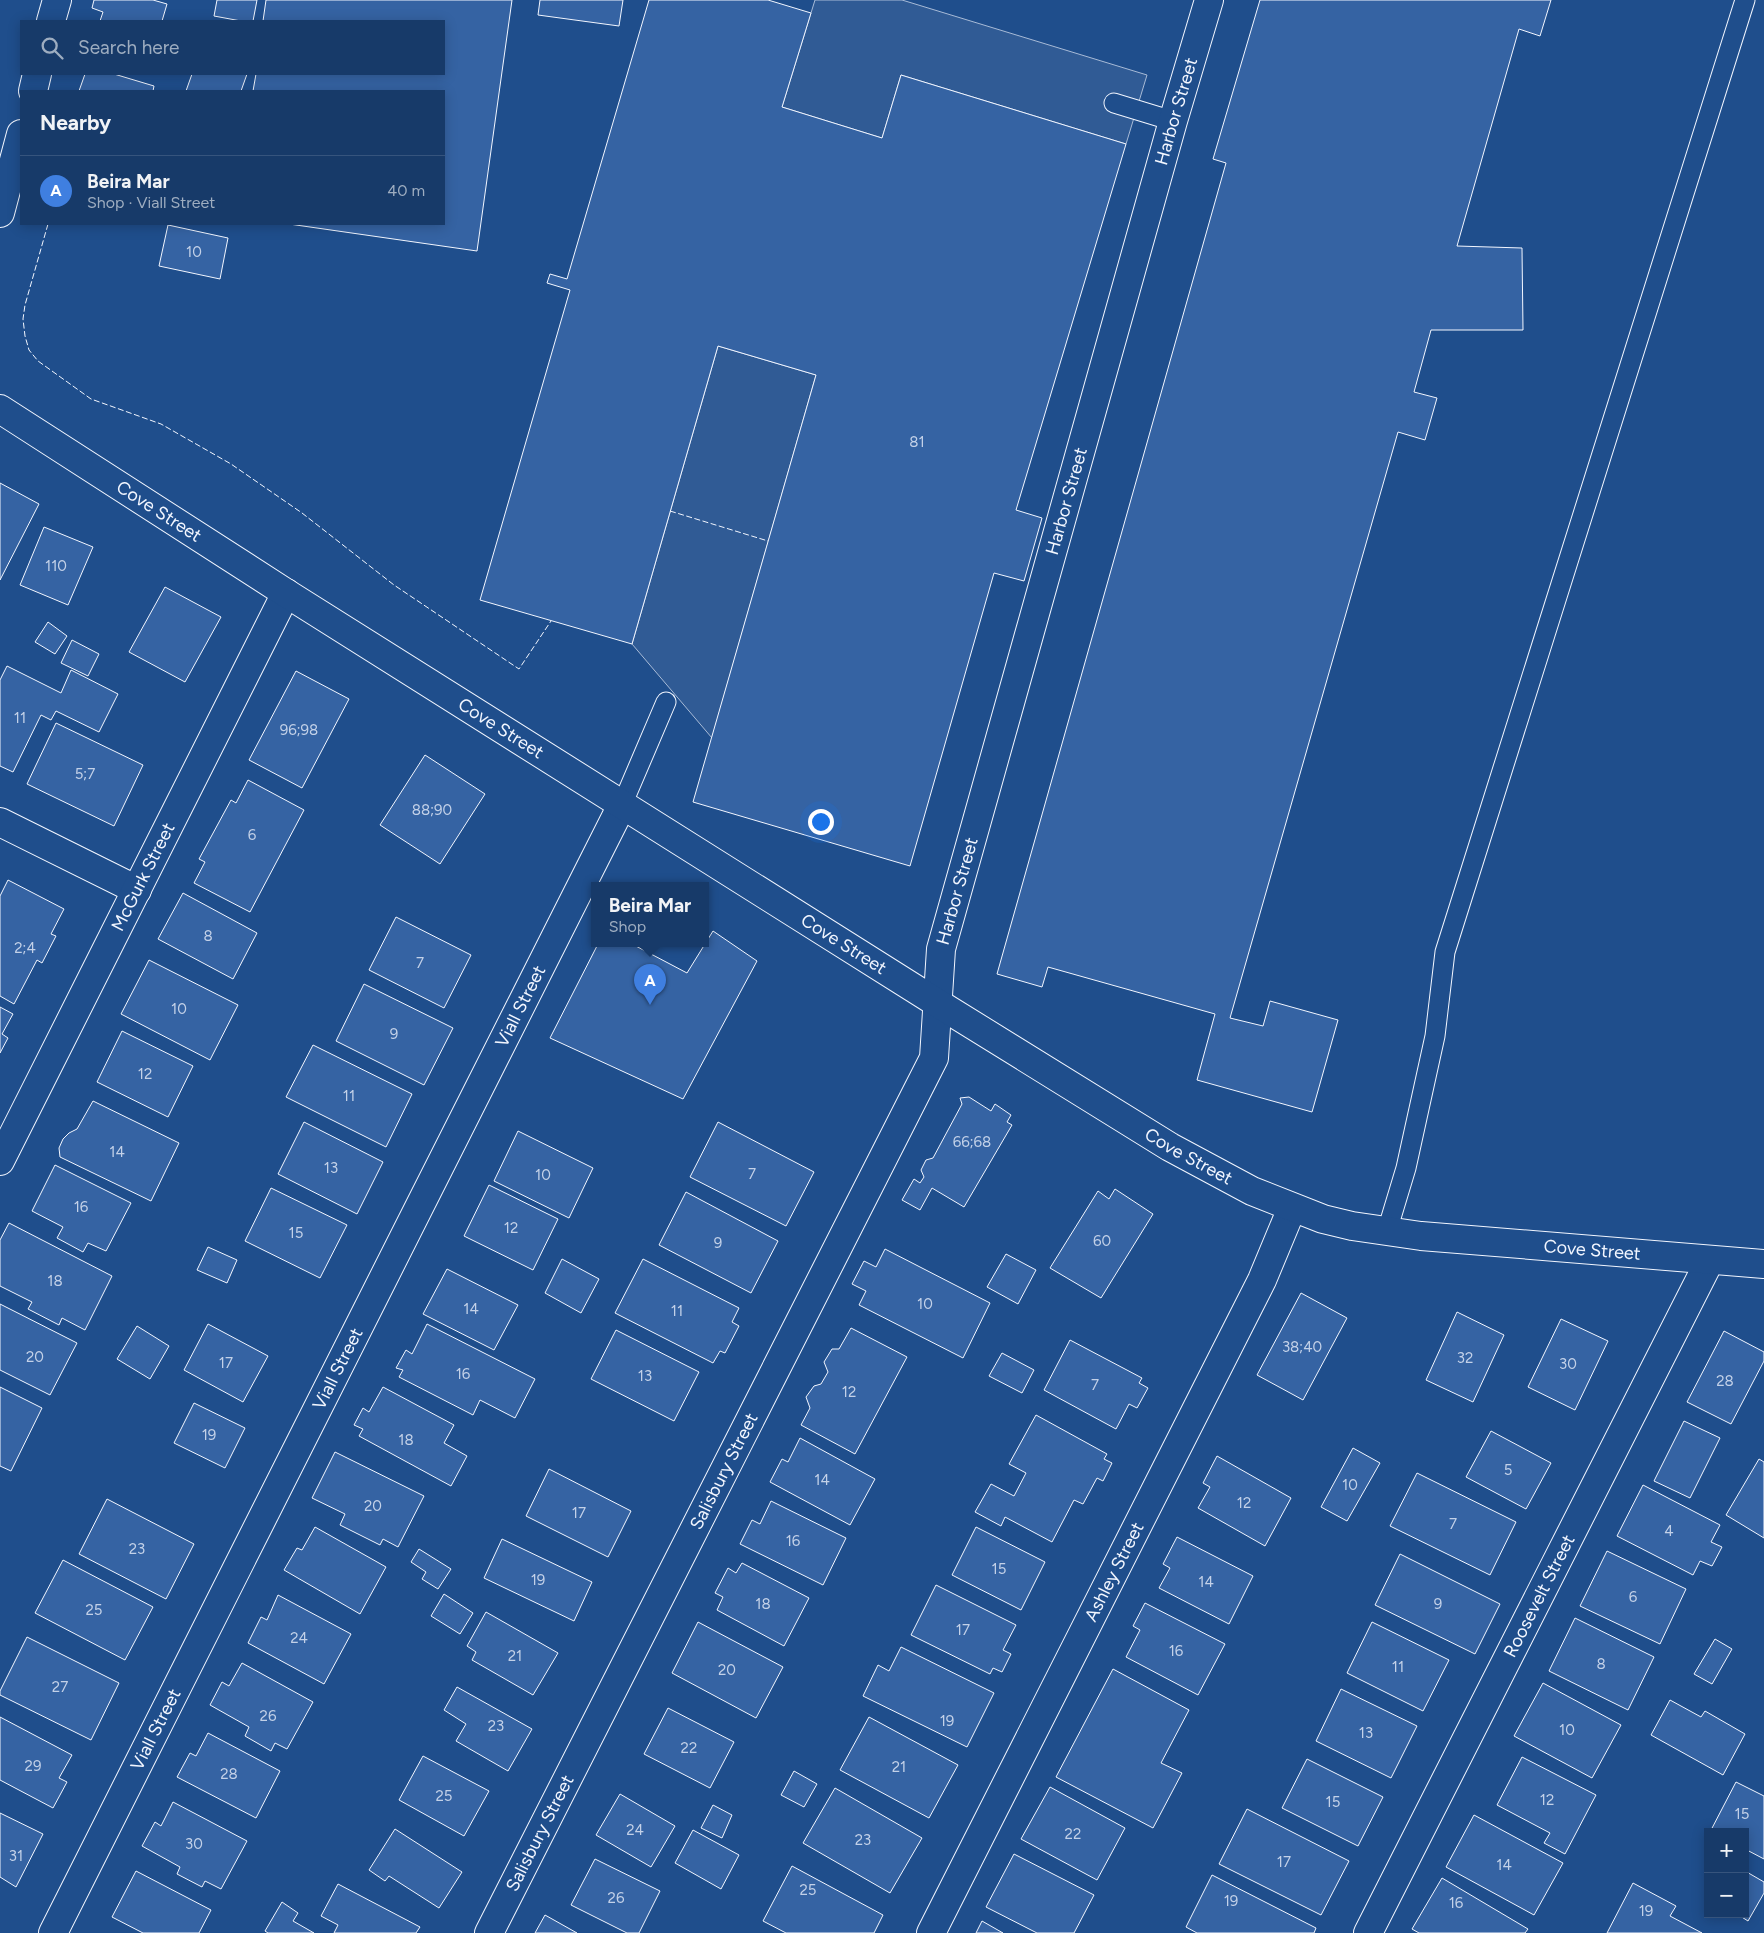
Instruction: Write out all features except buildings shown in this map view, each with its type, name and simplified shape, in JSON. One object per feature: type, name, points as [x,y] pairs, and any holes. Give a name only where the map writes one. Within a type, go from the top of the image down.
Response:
[{"type":"street","points":[[51,20],[57,0]]},
{"type":"street","name":"Harbor Street","points":[[939,1004],[941,949],[1173,121],[1209,0]]},
{"type":"street","points":[[33,90],[37,75]]},
{"type":"street","points":[[0,214],[20,138]]},
{"type":"street","name":"Cove Street","points":[[0,409],[286,594],[939,1004],[1170,1147],[1252,1191],[1324,1219],[1421,1236],[1764,1264]]},
{"type":"street","name":"McGurk Street","points":[[0,1161],[286,594]]},
{"type":"street","name":"Viall Street","points":[[54,1933],[622,805]]},
{"type":"street","points":[[0,822],[137,890]]},
{"type":"street","name":"Salisbury Street","points":[[489,1933],[934,1058],[939,1004]]},
{"type":"street","name":"Ashley Street","points":[[931,1933],[1262,1280],[1292,1208]]},
{"type":"street","name":"Roosevelt Street","points":[[1368,1933],[1710,1260]]},
{"type":"lane","points":[[1387,1231],[1406,1168],[1435,1036],[1446,952],[1745,0]]},
{"type":"lane","points":[[1114,103],[1173,121]]},
{"type":"lane","points":[[622,805],[666,702]]},
{"type":"shaded area","points":[[815,0],[902,0],[1147,75],[1126,144],[901,75],[882,138],[782,107]]},
{"type":"shaded area","points":[[718,346],[816,375],[712,738],[632,644]]},
{"type":"fence","points":[[48,225],[25,305],[23,319],[29,350],[38,361],[91,399],[161,424],[231,464],[302,513],[394,585],[519,669],[551,621]]},
{"type":"fence","points":[[670,511],[768,541]]},
{"type":"place","name":"Beira Mar","points":[[650,1005]]}]
